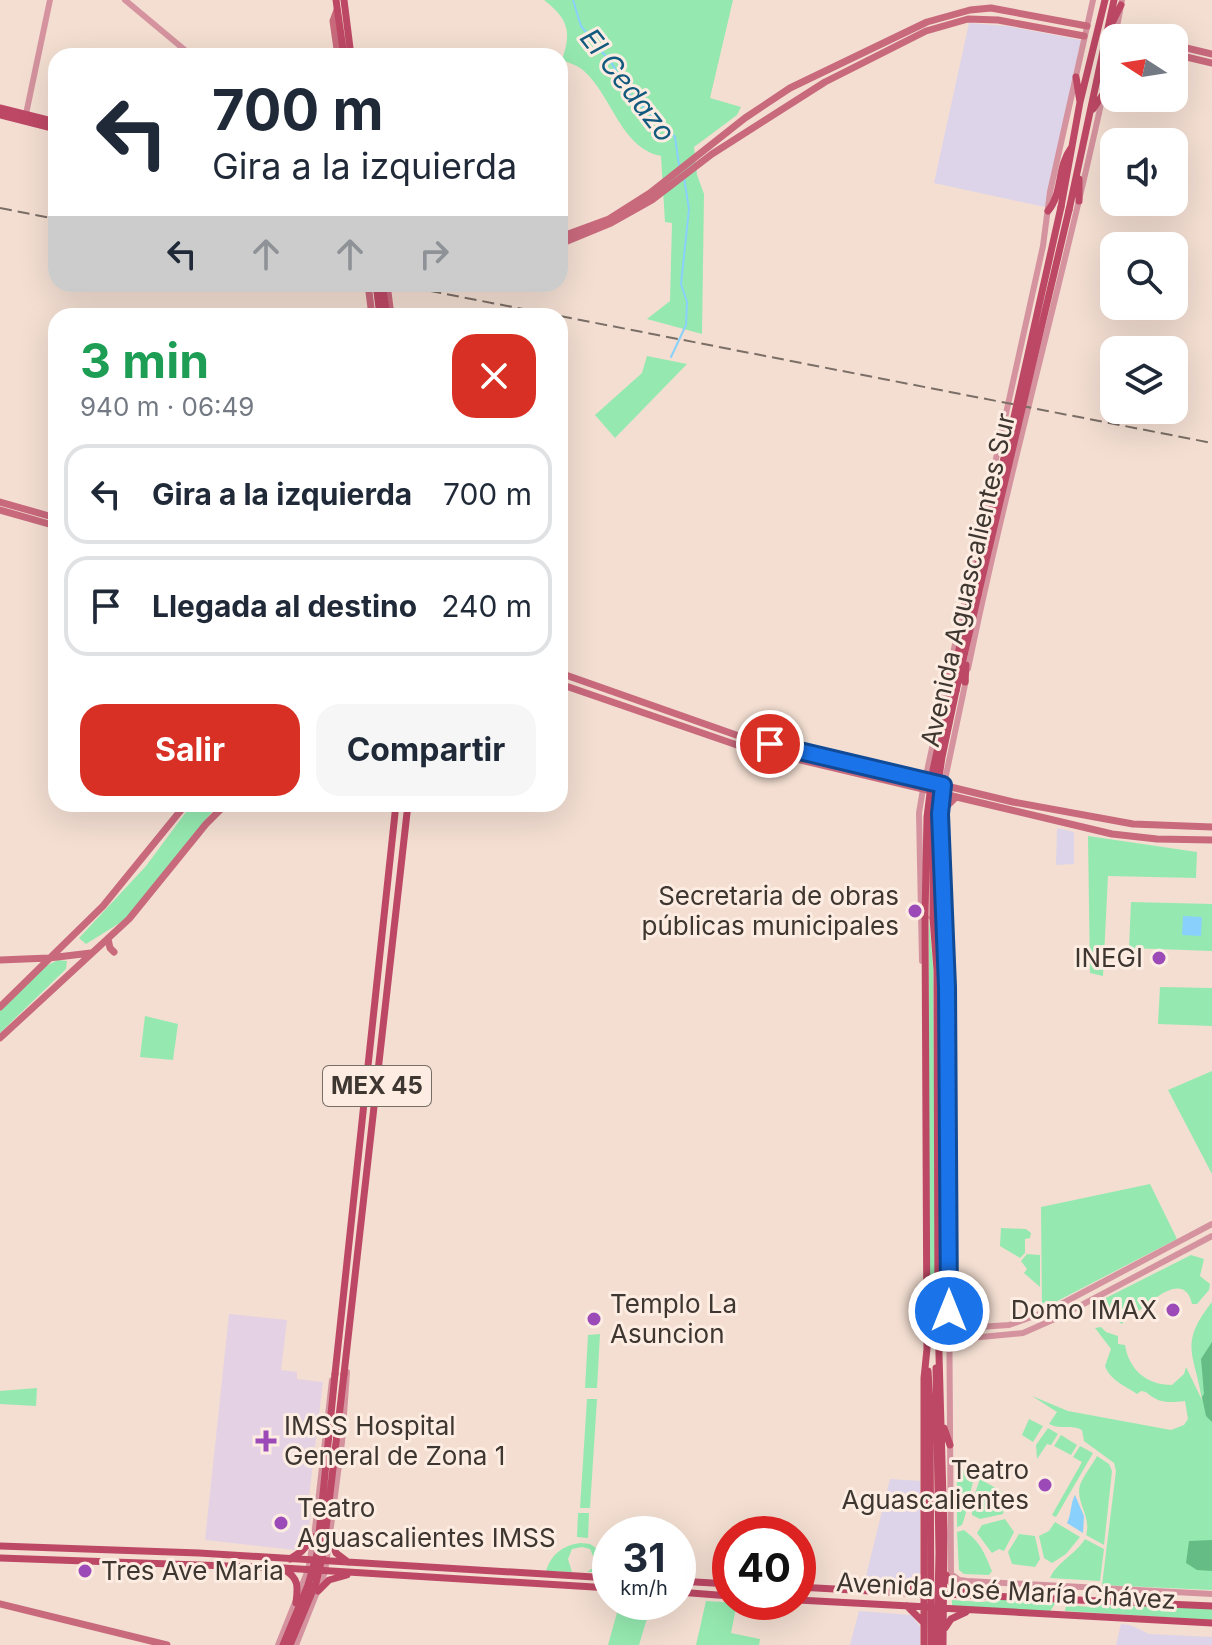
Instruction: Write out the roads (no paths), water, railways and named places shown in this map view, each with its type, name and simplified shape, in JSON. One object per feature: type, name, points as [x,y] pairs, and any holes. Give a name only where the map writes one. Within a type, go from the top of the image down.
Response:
[{"type":"main road","points":[[336,0],[340,48]]},
{"type":"main road","points":[[344,0],[350,48]]},
{"type":"main road","points":[[1095,0],[1101,15]]},
{"type":"main road","name":"Avenida Aguascalientes Sur","points":[[934,1645],[930,1403],[926,1365],[923,967],[929,918],[933,817],[963,645],[1065,208],[1080,102],[1105,0]]},
{"type":"main road","name":"Avenida Aguascalientes Sur","points":[[1115,24],[1119,2]]},
{"type":"main road","points":[[689,168],[745,118],[805,80],[927,22],[970,10],[1006,9],[1087,26]]},
{"type":"main road","points":[[568,241],[611,223],[741,134],[836,76],[926,31],[968,19],[1007,21],[1084,36]]},
{"type":"main road","points":[[1188,48],[1212,54]]},
{"type":"main road","points":[[1188,57],[1212,63]]},
{"type":"main road","points":[[1076,77],[1080,102]]},
{"type":"main road","name":"Avenida Aguascalientes Sur","points":[[1065,208],[1079,169],[1100,81]]},
{"type":"main road","points":[[1091,111],[1100,99]]},
{"type":"main road","points":[[0,108],[48,120]]},
{"type":"main road","points":[[0,115],[48,127]]},
{"type":"main road","points":[[1048,211],[1054,204],[1065,157],[1073,146]]},
{"type":"main road","points":[[1079,169],[1079,201]]},
{"type":"main road","points":[[568,234],[609,219],[651,197]]},
{"type":"main road","points":[[0,502],[48,516]]},
{"type":"main road","points":[[0,510],[48,524]]},
{"type":"main road","points":[[948,670],[963,645]]},
{"type":"main road","points":[[963,645],[965,682]]},
{"type":"main road","points":[[568,676],[739,736],[942,790],[1133,824],[1212,827]]},
{"type":"main road","points":[[568,687],[737,745],[923,785]]},
{"type":"main road","points":[[711,735],[733,739],[739,736]]},
{"type":"main road","points":[[942,790],[956,797],[1112,834],[1212,840]]},
{"type":"main road","points":[[940,824],[944,809],[956,797]]},
{"type":"main road","points":[[0,1007],[103,906],[179,812]]},
{"type":"main road","points":[[0,1038],[129,919],[218,812]]},
{"type":"main road","name":"MEX 45","points":[[340,1371],[395,812]]},
{"type":"main road","name":"MEX 45","points":[[340,1371],[407,812]]},
{"type":"main road","points":[[937,970],[942,915]]},
{"type":"main road","name":"Avenida Aguascalientes Sur","points":[[929,918],[937,970],[942,1122],[934,1645]]},
{"type":"main road","points":[[108,939],[114,952]]},
{"type":"main road","points":[[0,960],[91,953]]},
{"type":"main road","points":[[939,1225],[948,1214]]},
{"type":"main road","name":"Avenida Aguascalientes Sur","points":[[938,1319],[947,1567],[943,1645]]},
{"type":"main road","name":"Avenida Aguascalientes Sur","points":[[924,1645],[926,1365]]},
{"type":"main road","points":[[281,1645],[308,1585],[317,1554],[340,1371]]},
{"type":"main road","points":[[293,1645],[316,1583],[323,1554],[340,1371]]},
{"type":"main road","points":[[941,1421],[950,1445]]},
{"type":"main road","points":[[942,1473],[950,1460]]},
{"type":"main road","points":[[923,1523],[931,1537],[944,1533]]},
{"type":"main road","points":[[290,1559],[314,1537]]},
{"type":"main road","points":[[331,1541],[336,1553],[350,1564]]},
{"type":"main road","points":[[0,1546],[199,1553],[592,1577]]},
{"type":"main road","points":[[167,1563],[194,1560],[199,1553]]},
{"type":"main road","points":[[0,1558],[283,1568],[592,1587]]},
{"type":"main road","points":[[947,1567],[953,1586],[976,1594]]},
{"type":"main road","points":[[283,1568],[296,1578],[296,1603]]},
{"type":"main road","points":[[318,1591],[329,1580],[351,1573]]},
{"type":"main road","points":[[906,1593],[924,1576]]},
{"type":"main road","name":"Avenida José María Chávez","points":[[816,1588],[1212,1606]]},
{"type":"main road","points":[[1052,1614],[1061,1603],[1074,1598]]},
{"type":"main road","name":"Avenida José María Chávez","points":[[816,1601],[1212,1623]]},
{"type":"main road","points":[[0,1604],[167,1645]]},
{"type":"main road","points":[[907,1606],[924,1623]]},
{"type":"main road","points":[[944,1634],[951,1619],[970,1610]]},
{"type":"street","points":[[26,114],[50,0]]},
{"type":"street","points":[[125,0],[182,48]]},
{"type":"street","name":"Avenida Aguascalientes Sur","points":[[923,967],[919,813],[923,785],[1018,360],[1084,36],[1095,0]]},
{"type":"street","name":"Avenida Aguascalientes Sur","points":[[947,1567],[950,1445],[948,1214],[942,1122],[947,987],[942,915],[942,790],[1038,364],[1100,110]]},
{"type":"street","points":[[1018,360],[1038,364]]},
{"type":"street","points":[[926,770],[937,779],[946,772]]},
{"type":"street","points":[[919,813],[928,807],[938,809],[940,814]]},
{"type":"street","points":[[949,1329],[1009,1325],[1048,1311],[1212,1224]]},
{"type":"street","points":[[949,1340],[1023,1333],[1212,1236]]},
{"type":"street","name":"MEX 45","points":[[308,1570],[327,1409],[340,1371]]},
{"type":"street","name":"MEX 45","points":[[325,1572],[347,1389],[340,1371]]},
{"type":"street","name":"Avenida José María Chávez","points":[[947,1567],[954,1577],[962,1581],[1212,1594]]},
{"type":"street","points":[[281,1645],[308,1570]]},
{"type":"street","points":[[293,1645],[325,1572]]},
{"type":"street","points":[[1074,1598],[1077,1588]]},
{"type":"street","points":[[1100,1589],[1101,1600]]},
{"type":"water","points":[[1183,916],[1202,917],[1201,936],[1182,935]]},
{"type":"water","points":[[1075,1495],[1084,1516],[1083,1533],[1067,1523]]},
{"type":"waterway","name":"El Cedazo","points":[[573,0],[581,26],[613,65],[626,91],[675,137],[679,165]]},
{"type":"waterway","name":"El Cedazo","points":[[671,357],[686,325],[687,302],[681,284],[689,209],[684,178]]},
{"type":"railway","points":[[0,208],[48,217]]},
{"type":"railway","points":[[435,292],[518,308]]},
{"type":"railway","points":[[568,318],[1212,443]]},
{"type":"place","name":"Secretaria de obras públicas municipales","points":[[915,911]]},
{"type":"place","name":"INEGI","points":[[1159,958]]},
{"type":"place","name":"Domo IMAX","points":[[1173,1310]]},
{"type":"place","name":"Templo La Asuncion","points":[[594,1319]]},
{"type":"place","name":"IMSS Hospital General de Zona 1","points":[[266,1441]]},
{"type":"place","name":"Teatro Aguascalientes","points":[[1045,1485]]},
{"type":"place","name":"Teatro Aguascalientes IMSS","points":[[281,1523]]},
{"type":"place","name":"Tres Ave Maria","points":[[85,1571]]}]
